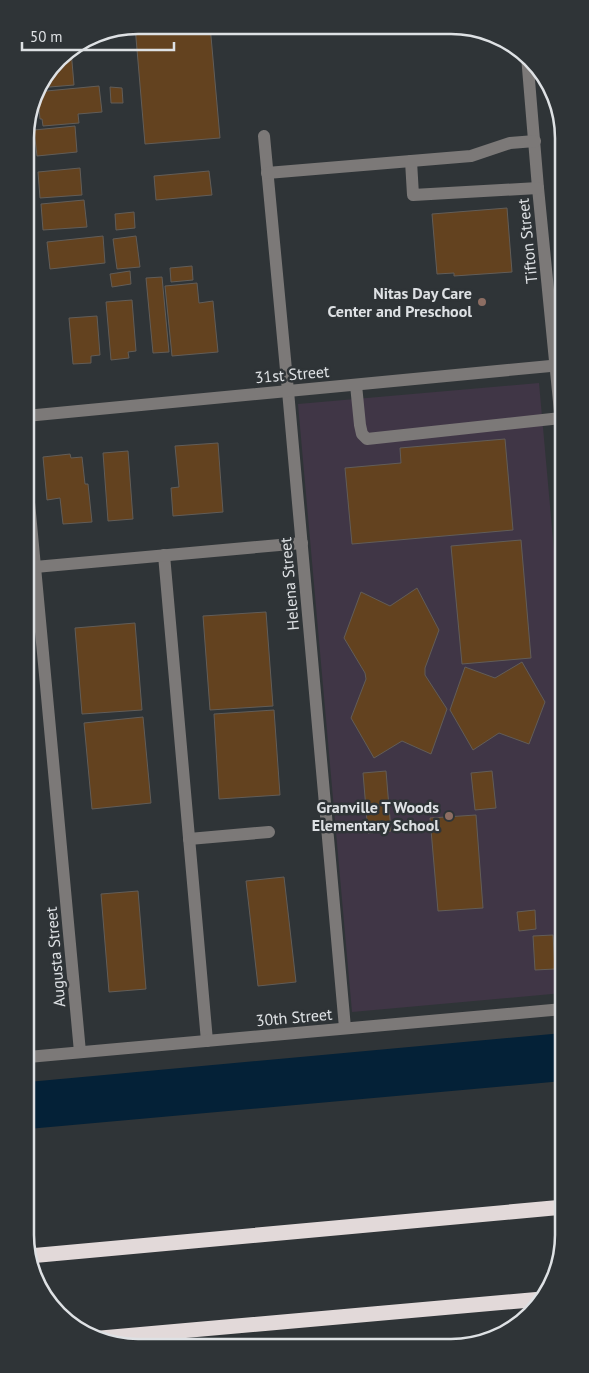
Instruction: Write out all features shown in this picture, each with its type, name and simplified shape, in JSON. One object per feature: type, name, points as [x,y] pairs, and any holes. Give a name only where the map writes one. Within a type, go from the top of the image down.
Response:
[{"type":"highway","points":[[36,1255],[555,1208]]},
{"type":"highway","points":[[116,1337],[532,1300]]},
{"type":"street","name":"Tifton Street","points":[[528,68],[538,188],[555,338]]},
{"type":"street","name":"Helena Street","points":[[264,136],[345,1028]]},
{"type":"street","points":[[267,173],[471,156],[510,143],[535,141]]},
{"type":"street","points":[[411,161],[413,195],[538,188]]},
{"type":"street","name":"31st Street","points":[[34,415],[555,365]]},
{"type":"street","points":[[356,384],[360,425],[362,434],[367,439],[555,419]]},
{"type":"street","points":[[35,567],[302,543]]},
{"type":"street","points":[[164,555],[207,1041]]},
{"type":"street","name":"Augusta Street","points":[[34,556],[80,1052]]},
{"type":"street","points":[[189,839],[269,832]]},
{"type":"street","name":"30th Street","points":[[34,1056],[555,1010]]},
{"type":"shaded area","name":"Granville T Woods Elementary School","points":[[539,383],[555,562],[555,994],[352,1012],[298,404]]},
{"type":"water","points":[[555,1034],[555,1082],[34,1128],[34,1081]]},
{"type":"building","points":[[136,34],[211,34],[220,138],[145,144]]},
{"type":"building","points":[[72,58],[74,85],[47,87],[55,75]]},
{"type":"building","points":[[99,86],[102,112],[78,114],[79,123],[43,126],[38,109],[45,91]]},
{"type":"building","points":[[110,87],[122,88],[123,103],[111,103]]},
{"type":"building","points":[[75,126],[77,152],[37,156],[34,130]]},
{"type":"building","points":[[80,168],[82,195],[40,198],[38,172]]},
{"type":"building","points":[[209,171],[212,195],[156,200],[154,176]]},
{"type":"building","points":[[84,200],[87,227],[43,230],[41,204]]},
{"type":"building","points":[[507,208],[512,272],[454,276],[454,273],[437,274],[432,214]]},
{"type":"building","points":[[134,212],[135,228],[116,230],[115,214]]},
{"type":"building","points":[[103,236],[105,263],[50,269],[47,242]]},
{"type":"building","points":[[136,236],[140,267],[117,269],[113,239]]},
{"type":"building","points":[[192,266],[193,280],[171,282],[170,268]]},
{"type":"building","points":[[130,271],[131,284],[112,287],[110,274]]},
{"type":"building","points":[[162,277],[169,352],[153,353],[146,278]]},
{"type":"building","points":[[197,283],[199,303],[213,301],[218,352],[172,356],[165,286]]},
{"type":"building","points":[[132,300],[136,351],[128,352],[129,358],[111,360],[106,302]]},
{"type":"building","points":[[97,316],[100,355],[91,356],[91,363],[73,364],[69,318]]},
{"type":"building","points":[[505,439],[513,530],[352,544],[345,468],[401,463],[400,448]]},
{"type":"building","points":[[218,443],[223,512],[173,516],[171,488],[179,487],[175,446]]},
{"type":"building","points":[[128,451],[133,519],[108,521],[103,453]]},
{"type":"building","points":[[70,454],[71,458],[82,457],[85,484],[88,484],[92,522],[63,524],[60,498],[47,500],[43,457]]},
{"type":"building","points":[[521,540],[531,658],[462,664],[451,546]]},
{"type":"building","points":[[417,588],[439,630],[425,668],[425,675],[447,709],[431,754],[402,741],[374,758],[351,718],[366,679],[365,673],[344,638],[361,592],[390,606]]},
{"type":"building","points":[[266,612],[273,706],[210,710],[203,616]]},
{"type":"building","points":[[135,623],[142,710],[82,714],[75,628]]},
{"type":"building","points":[[522,662],[545,702],[529,744],[499,733],[473,750],[450,710],[465,667],[495,678]]},
{"type":"building","points":[[274,710],[280,795],[219,799],[214,714]]},
{"type":"building","points":[[143,717],[151,803],[92,809],[84,723]]},
{"type":"building","points":[[386,771],[391,831],[368,833],[363,773]]},
{"type":"building","points":[[492,771],[496,808],[475,810],[471,773]]},
{"type":"building","points":[[476,815],[483,908],[438,911],[430,818]]},
{"type":"building","points":[[284,877],[296,982],[258,986],[246,881]]},
{"type":"building","points":[[138,891],[146,989],[109,992],[101,894]]},
{"type":"building","points":[[535,910],[536,929],[519,931],[517,912]]},
{"type":"building","points":[[553,935],[555,969],[535,970],[533,936]]},
{"type":"place","name":"Nitas Day Care Center and Preschool","points":[[482,302]]},
{"type":"place","name":"Granville T Woods Elementary School","points":[[449,816]]}]
